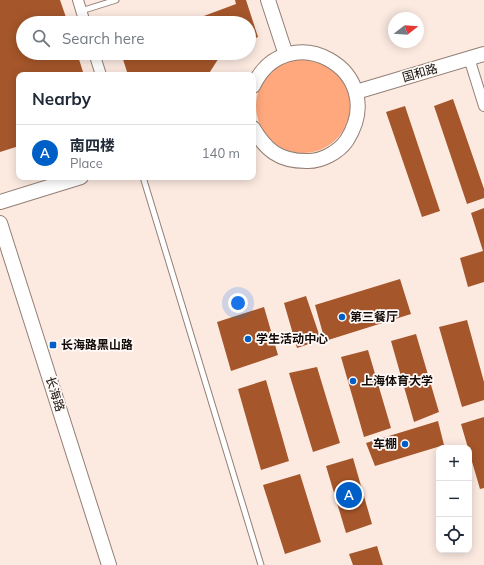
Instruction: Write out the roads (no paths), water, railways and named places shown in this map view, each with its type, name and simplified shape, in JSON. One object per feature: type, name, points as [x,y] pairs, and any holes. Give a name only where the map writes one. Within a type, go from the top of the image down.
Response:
[{"type":"main road","points":[[268,0],[286,55]]},
{"type":"main road","points":[[256,80],[265,68],[275,60],[286,55],[303,52],[320,55],[336,63],[348,76],[356,92],[358,110],[354,128],[344,144],[329,156],[311,162],[293,161],[275,154],[261,142],[256,133]]},
{"type":"main road","name":"国和路","points":[[356,92],[484,54]]},
{"type":"main road","points":[[0,202],[71,180]]},
{"type":"main road","name":"长海路","points":[[0,223],[109,565]]},
{"type":"street","points":[[78,0],[83,16]]},
{"type":"street","points":[[470,58],[484,106]]},
{"type":"street","points":[[96,60],[100,72]]},
{"type":"lane","points":[[81,11],[116,0]]},
{"type":"lane","points":[[144,180],[261,565]]},
{"type":"place","name":"第三餐厅","points":[[342,317]]},
{"type":"place","name":"学生活动中心","points":[[248,339]]},
{"type":"place","name":"长海路黑山路","points":[[53,345]]},
{"type":"place","name":"上海体育大学","points":[[353,381]]},
{"type":"place","name":"车棚","points":[[405,444]]},
{"type":"place","name":"南四楼","points":[[349,495]]}]
